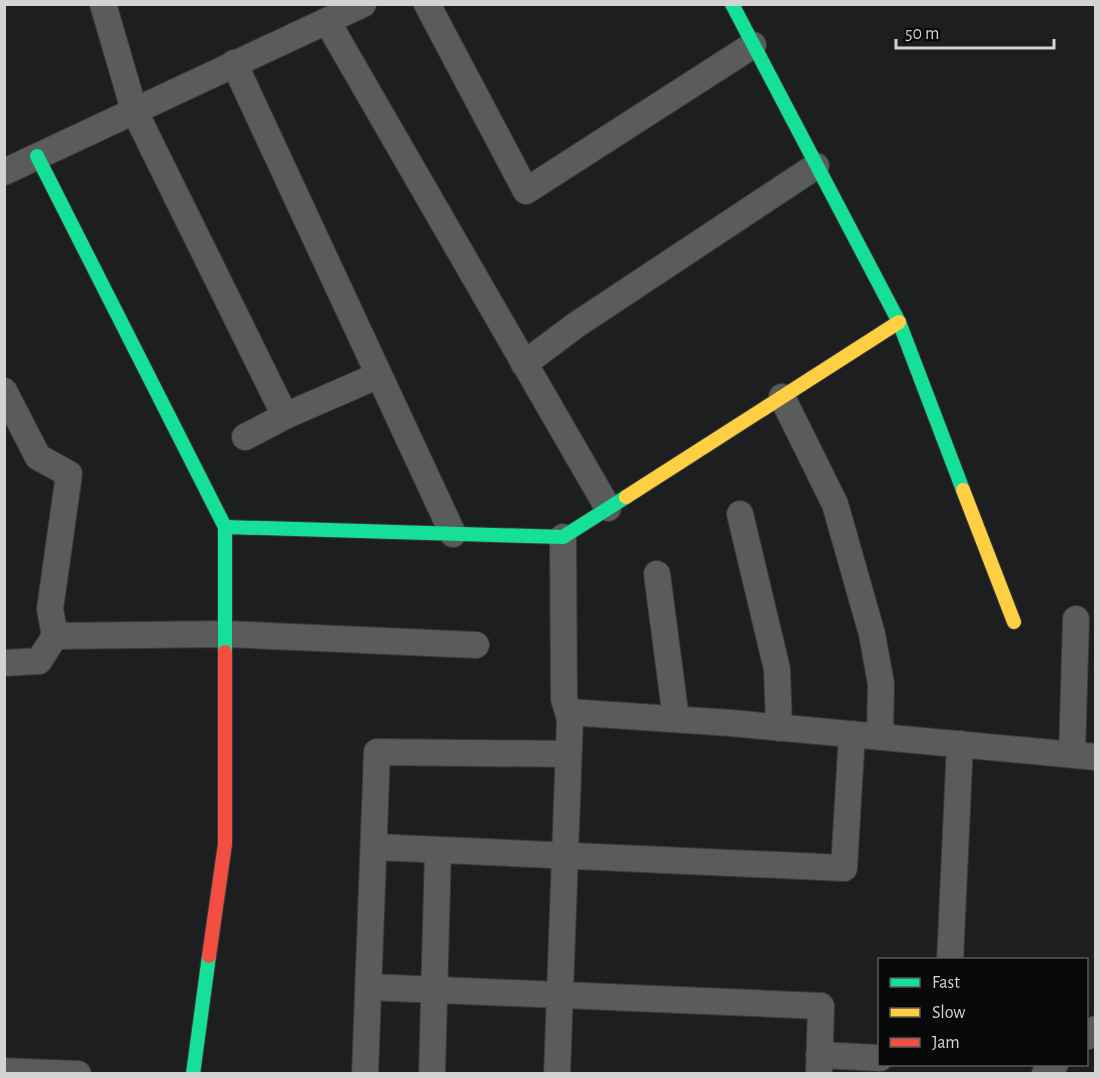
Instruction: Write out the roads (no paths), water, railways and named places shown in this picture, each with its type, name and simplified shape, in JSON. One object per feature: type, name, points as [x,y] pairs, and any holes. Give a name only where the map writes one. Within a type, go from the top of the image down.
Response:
[{"type":"street","points":[[102,4],[134,110],[285,416]]},
{"type":"street","points":[[4,172],[234,63],[317,18],[363,4]]},
{"type":"street","points":[[427,4],[526,191],[753,45]]},
{"type":"street","points":[[732,4],[899,322],[1014,622]]},
{"type":"street","points":[[317,18],[608,508]]},
{"type":"street","points":[[234,63],[453,534]]},
{"type":"street","points":[[37,156],[225,527],[225,844],[193,1074]]},
{"type":"street","points":[[524,364],[576,325],[816,166]]},
{"type":"street","points":[[225,527],[563,537],[899,322]]},
{"type":"street","points":[[245,437],[285,416],[379,375]]},
{"type":"street","points":[[4,391],[38,457],[69,474],[50,609],[55,636],[39,661],[4,663]]},
{"type":"street","points":[[782,397],[835,504],[872,634],[881,684],[880,737]]},
{"type":"street","points":[[740,514],[777,669],[779,728]]},
{"type":"street","points":[[557,1074],[570,719],[564,699],[563,537]]},
{"type":"street","points":[[657,574],[676,719]]},
{"type":"street","points":[[567,712],[676,719],[1084,756],[1076,619]]},
{"type":"street","points":[[55,636],[225,634],[476,645]]},
{"type":"street","points":[[375,848],[844,868],[852,734]]},
{"type":"street","points":[[950,958],[960,744]]},
{"type":"street","points":[[365,1074],[377,752],[568,754]]},
{"type":"street","points":[[432,1074],[438,850]]},
{"type":"street","points":[[369,987],[560,993],[821,1006],[819,1064],[878,1058]]},
{"type":"street","points":[[4,1071],[78,1074]]}]
